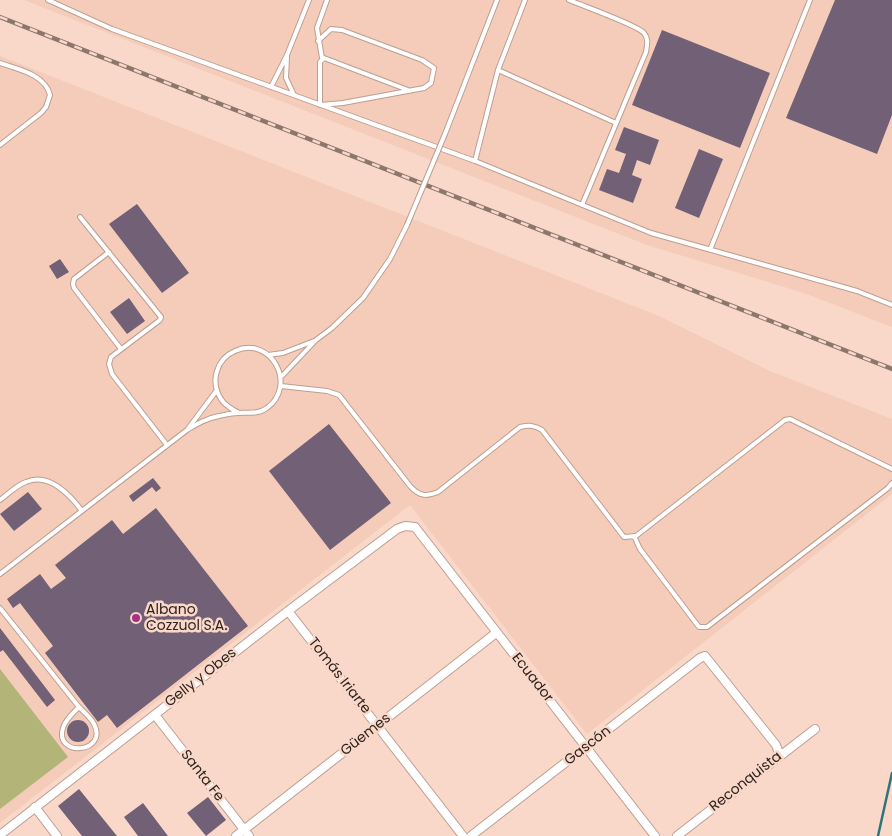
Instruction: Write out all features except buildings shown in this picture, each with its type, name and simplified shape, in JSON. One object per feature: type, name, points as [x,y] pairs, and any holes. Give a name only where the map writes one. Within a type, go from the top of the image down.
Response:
[{"type":"street","name":"Gelly y Obes","points":[[0,835],[288,611],[397,529],[405,526]]},
{"type":"street","name":"Ecuador","points":[[405,526],[415,527],[656,836]]},
{"type":"street","name":"Tomás Iriarte","points":[[288,611],[464,836]]},
{"type":"street","name":"Güemes","points":[[236,836],[246,833],[496,633]]},
{"type":"street","name":"Gascón","points":[[470,836],[705,656],[776,745],[780,756]]},
{"type":"street","name":"Santa Fe","points":[[155,715],[246,833]]},
{"type":"street","name":"Reconquista","points":[[677,836],[815,729]]},
{"type":"street","points":[[35,807],[57,836]]},
{"type":"lane","points":[[48,0],[112,29],[474,161],[651,233],[856,291],[892,305]]},
{"type":"lane","points":[[271,86],[287,55],[309,0]]},
{"type":"lane","points":[[320,105],[320,62],[322,58],[317,28],[327,0]]},
{"type":"lane","points":[[281,377],[316,340],[332,328],[363,298],[390,260],[407,225],[445,134],[497,0]]},
{"type":"lane","points":[[474,161],[498,70],[525,0]]},
{"type":"lane","points":[[569,0],[639,28],[647,38],[646,52],[582,205]]},
{"type":"lane","points":[[710,250],[810,0]]},
{"type":"lane","points":[[318,40],[331,30],[342,30],[432,65],[434,68],[432,83],[424,88],[343,103],[320,105]]},
{"type":"lane","points":[[287,55],[286,78],[294,95]]},
{"type":"lane","points":[[322,58],[327,58],[408,90]]},
{"type":"lane","points":[[0,62],[36,77],[45,84],[50,95],[46,107],[41,113],[0,145]]},
{"type":"lane","points":[[498,70],[616,123]]},
{"type":"lane","points":[[80,217],[161,317],[160,320],[111,357],[109,364],[112,374],[168,445]]},
{"type":"lane","points":[[109,252],[74,279],[72,284],[121,350]]},
{"type":"lane","points":[[268,355],[283,353],[316,340]]},
{"type":"lane","points":[[0,574],[187,430],[205,420],[239,413],[248,414],[266,409],[278,395],[281,377],[274,361],[268,355],[253,348],[237,350],[230,354],[219,366],[215,382],[216,390],[221,400],[229,408],[239,413]]},
{"type":"lane","points":[[281,386],[327,391],[339,395],[410,486],[421,495],[429,496],[438,492],[520,427],[527,425],[535,426],[542,430],[624,537],[634,536],[785,420],[790,419],[892,469]]},
{"type":"lane","points":[[187,430],[216,390]]},
{"type":"lane","points":[[0,500],[25,482],[39,480],[65,490],[82,511]]},
{"type":"lane","points":[[634,536],[640,549],[700,627],[708,627],[892,483]]},
{"type":"lane","points":[[0,608],[92,721],[96,731],[94,741],[85,748],[80,749],[69,746],[62,737],[66,721],[79,707]]},
{"type":"shaded area","points":[[24,0],[892,0],[892,327],[804,293],[647,245]]},
{"type":"shaded area","points":[[0,56],[659,316],[770,371],[892,419],[892,494],[587,734],[410,505],[0,823]]},
{"type":"green space","points":[[0,669],[68,757],[0,809]]},
{"type":"waterway","points":[[878,836],[892,773]]},
{"type":"railway","points":[[0,17],[892,369]]},
{"type":"place","name":"Albano Cozzuol S.A.","points":[[136,618]]}]
